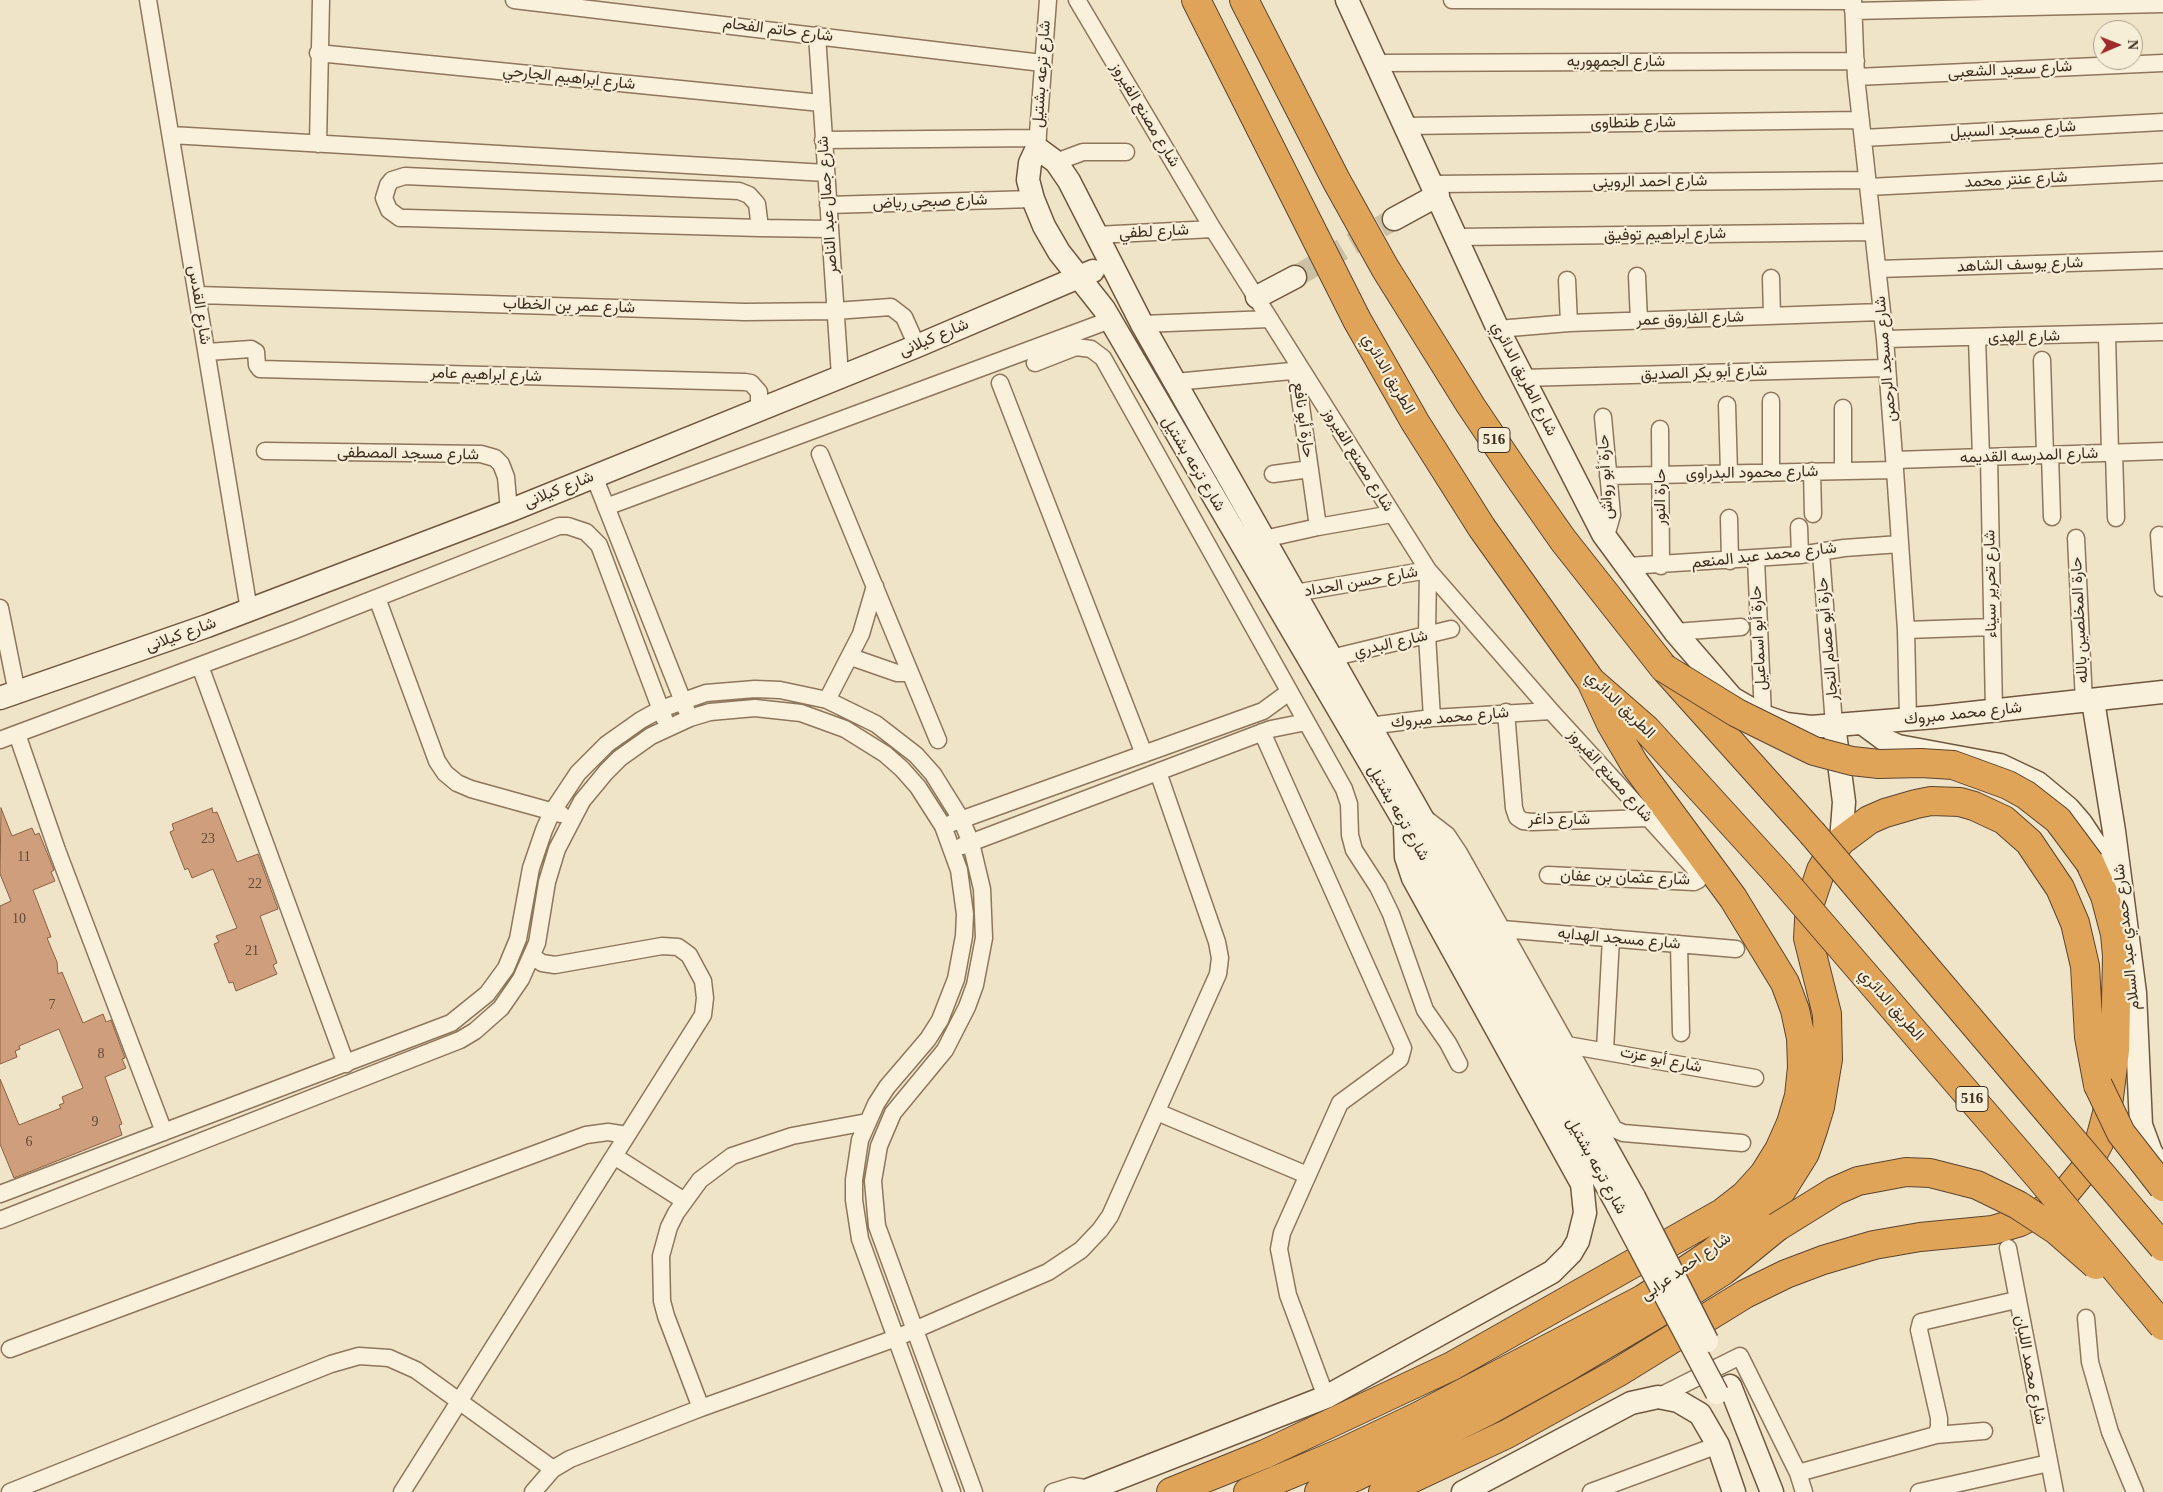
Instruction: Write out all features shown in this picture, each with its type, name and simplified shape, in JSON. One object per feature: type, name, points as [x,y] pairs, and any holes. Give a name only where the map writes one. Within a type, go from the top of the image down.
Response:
[{"type":"highway","name":"الطريق الدائري","points":[[1196,0],[1357,320],[1416,422],[1482,528],[1591,681],[1646,729],[1778,874],[2039,1176],[2163,1326]]},
{"type":"highway","name":"516","points":[[1244,0],[1336,180],[1427,337],[1481,421],[1553,525],[1664,668],[1812,834],[2163,1246]]},
{"type":"highway","points":[[1383,1492],[1507,1434],[1617,1373],[1745,1294],[1786,1274],[1874,1244],[1920,1237],[1993,1230],[2020,1222],[2045,1209],[2067,1191],[2085,1168],[2099,1143],[2113,1082],[2123,953],[2111,915],[2090,863],[2058,820],[2026,795],[2008,785],[1953,765],[1921,763],[1879,764],[1843,759],[1814,752],[1737,714],[1664,668]]},
{"type":"highway","points":[[1171,1492],[1265,1454],[1452,1366],[1722,1213],[1764,1174],[1779,1150],[1791,1123],[1799,1096],[1802,1067],[1801,1038],[1785,983],[1733,898],[1635,765],[1600,703],[1591,681]]},
{"type":"highway","name":"شارع احمد عرابى","points":[[1248,1492],[1417,1417],[1643,1299],[1713,1252],[1763,1210],[1780,1193],[1805,1153],[1820,1107],[1828,1059],[1827,1014],[1812,956],[1808,921],[1814,886],[1821,870],[1841,841],[1869,820],[1885,812],[1931,801],[1974,806],[2004,820],[2018,830],[2050,871],[2075,923],[2085,966],[2089,1037],[2098,1085],[2122,1133],[2163,1187]]},
{"type":"highway","name":"شارع احمد عرابى","points":[[1319,1492],[1355,1477],[1486,1412],[1564,1369],[1655,1315],[1723,1271],[1777,1227],[1836,1191],[1858,1181],[1906,1172],[1954,1177],[1977,1185],[2018,1205],[2056,1230],[2140,1300]]},
{"type":"street","name":"شارع القدس","points":[[148,0],[249,610]]},
{"type":"street","points":[[318,144],[320,0]]},
{"type":"street","name":"شارع حاتم الفحام","points":[[514,0],[817,34],[1042,63]]},
{"type":"street","name":"شارع ترعه بشتيل","points":[[1048,0],[1037,143],[1028,171],[1033,199],[1052,240],[1110,320],[1360,727],[1413,819],[1626,1202],[1723,1390],[1772,1492]]},
{"type":"street","name":"شارع مصنع الفيروز","points":[[1077,0],[1299,370],[1428,570],[1550,711],[1696,870],[1698,876]]},
{"type":"street","name":"شارع الطريق الدائري","points":[[1347,0],[1498,329],[1603,534],[1675,632],[1732,698],[1763,716]]},
{"type":"street","points":[[1452,0],[1853,4],[2163,4]]},
{"type":"street","name":"شارع مسجد الرحمن","points":[[1853,4],[1856,69],[1885,340],[1895,465],[1906,630],[1908,719]]},
{"type":"street","name":"شارع جمال عبد الناصر","points":[[817,34],[840,376]]},
{"type":"street","name":"شارع ابراهيم الجارحي","points":[[318,53],[821,103]]},
{"type":"street","name":"شارع الجمهوريه","points":[[1376,63],[1856,69]]},
{"type":"street","name":"شارع سعيد الشعبى","points":[[1856,69],[2163,63]]},
{"type":"street","name":"شارع طنطاوى","points":[[1405,126],[1861,120]]},
{"type":"street","name":"شارع مسجد السبيل","points":[[1863,138],[2163,122]]},
{"type":"street","points":[[171,135],[826,173]]},
{"type":"street","points":[[823,140],[1037,143]]},
{"type":"street","name":"شارع ترعه بشتيل","points":[[1037,143],[1056,162],[1069,181],[1142,324],[1331,658],[1360,727]]},
{"type":"street","points":[[1056,162],[1083,152],[1126,152]]},
{"type":"street","name":"شارع عنتر محمد","points":[[1868,184],[2163,172]]},
{"type":"street","points":[[760,228],[757,204],[750,195],[739,191],[405,176],[392,180],[388,185],[384,198],[386,205],[394,215],[407,218],[760,228],[829,229]]},
{"type":"street","name":"شارع احمد الروينى","points":[[1435,190],[1868,184]]},
{"type":"street","points":[[1394,220],[1435,190]]},
{"type":"street","name":"شارع صبحى رياض","points":[[828,205],[1033,199]]},
{"type":"street","name":"شارع لطفي","points":[[1096,235],[1213,229]]},
{"type":"street","name":"شارع ابراهيم توفيق","points":[[1457,237],[1873,232]]},
{"type":"street","name":"شارع يوسف الشاهد","points":[[1878,269],[2163,260]]},
{"type":"street","name":"شارع كيلانى","points":[[9,695],[249,610],[509,511],[759,408],[917,346],[1110,264]]},
{"type":"street","points":[[1638,276],[1639,321]]},
{"type":"street","points":[[1257,298],[1295,277]]},
{"type":"street","points":[[1771,278],[1772,316]]},
{"type":"street","points":[[1567,280],[1568,323]]},
{"type":"street","name":"شارع عمر بن الخطاب","points":[[198,295],[745,312],[835,311],[884,307],[897,310],[904,317],[917,346]]},
{"type":"street","name":"شارع الفاروق عمر","points":[[1498,329],[1568,323],[1881,312]]},
{"type":"street","points":[[1142,324],[1270,319]]},
{"type":"street","points":[[606,507],[1110,320]]},
{"type":"street","name":"شارع الهدى","points":[[1885,340],[2163,332]]},
{"type":"street","points":[[2107,335],[2116,518]]},
{"type":"street","name":"شارع تحرير سيناء","points":[[1977,338],[1985,457],[1994,711]]},
{"type":"street","points":[[1035,362],[1076,347],[1091,349],[1103,358],[1347,797],[1352,843],[1391,914],[1419,997],[1459,1064]]},
{"type":"street","name":"شارع ابراهيم عامر","points":[[207,352],[251,349],[256,352],[257,365],[260,369],[745,382],[751,383],[759,392],[759,408]]},
{"type":"street","points":[[2042,360],[2052,517]]},
{"type":"street","name":"شارع أبو بكر الصديق","points":[[1522,378],[1886,368]]},
{"type":"street","points":[[1175,382],[1299,370]]},
{"type":"street","name":"حارة أبو نافع","points":[[1299,370],[1318,526]]},
{"type":"street","points":[[1000,383],[1144,754]]},
{"type":"street","points":[[1771,401],[1771,473]]},
{"type":"street","points":[[1727,405],[1729,472]]},
{"type":"street","points":[[1843,408],[1843,470]]},
{"type":"street","name":"حارة أبو رواش","points":[[1603,417],[1612,515],[1608,529],[1603,534]]},
{"type":"street","name":"حارة النور","points":[[1660,429],[1661,566]]},
{"type":"street","name":"شارع مسجد المصطفى","points":[[265,451],[481,454],[495,458],[501,464],[506,477],[509,511]]},
{"type":"street","name":"شارع المدرسه القديمه","points":[[1895,465],[1985,457],[2163,451]]},
{"type":"street","points":[[820,454],[938,740]]},
{"type":"street","name":"شارع محمود البدراوى","points":[[1608,476],[1729,472],[1771,473],[1843,470],[1895,465]]},
{"type":"street","name":"حارة أبو نافع","points":[[1273,474],[1310,470]]},
{"type":"street","points":[[1812,471],[1813,514]]},
{"type":"street","points":[[594,476],[690,718]]},
{"type":"street","points":[[1264,539],[1318,526],[1392,514]]},
{"type":"street","points":[[1729,518],[1730,561]]},
{"type":"street","points":[[0,740],[377,598],[550,528],[568,526],[578,528],[593,538],[603,554],[668,727]]},
{"type":"street","points":[[1799,527],[1800,555]]},
{"type":"street","points":[[2159,535],[2163,588]]},
{"type":"street","name":"حارة المخلصين بالله","points":[[2076,538],[2088,701]]},
{"type":"street","name":"شارع محمد عبد المنعم","points":[[1628,566],[1661,566],[1730,561],[1821,553],[1844,548],[1900,544]]},
{"type":"street","name":"حارة أبو عصام النجار","points":[[1821,553],[1834,725]]},
{"type":"street","name":"حارة أبو اسماعيل","points":[[1756,558],[1763,716]]},
{"type":"street","points":[[1428,570],[1428,635],[1432,718]]},
{"type":"street","name":"شارع حسن الحداد","points":[[1294,593],[1428,570]]},
{"type":"street","points":[[827,700],[851,656],[875,586]]},
{"type":"street","points":[[377,598],[436,761],[445,773],[457,783],[471,788],[572,817]]},
{"type":"street","points":[[0,608],[9,695]]},
{"type":"street","points":[[1675,632],[1741,627]]},
{"type":"street","points":[[1906,630],[1992,627]]},
{"type":"street","name":"شارع البدري","points":[[1331,658],[1451,629]]},
{"type":"street","points":[[851,656],[897,673],[910,673]]},
{"type":"street","points":[[200,666],[346,1064]]},
{"type":"street","points":[[0,1194],[451,1023],[476,1005],[492,988],[506,968],[518,939],[530,868],[552,812],[578,773],[607,744],[641,720],[661,709],[706,693],[755,689],[780,690],[827,700],[876,724],[909,750],[933,774],[961,819],[971,843],[979,874],[984,914],[984,938],[975,985],[967,1007],[944,1050],[893,1113],[879,1146],[873,1181],[877,1226],[974,1492]]},
{"type":"street","points":[[943,826],[1263,711],[1289,692]]},
{"type":"street","name":"شارع محمد مبروك","points":[[1763,716],[1786,724],[1811,727],[1994,711],[2163,692]]},
{"type":"street","name":"شارع حمدي عبد السلام","points":[[2088,701],[2121,884],[2123,953],[2135,993],[2141,1125],[2150,1152],[2163,1170]]},
{"type":"street","points":[[0,1220],[269,1116],[460,1040],[475,1031],[500,1008],[521,980],[532,956],[540,930],[552,865],[572,817],[593,786],[620,758],[651,736],[690,718],[732,709],[778,710],[801,713],[845,729],[885,754],[902,769],[918,787],[943,826],[953,849],[959,870],[965,914],[964,936],[956,979],[949,1000],[928,1039],[887,1087],[867,1122],[856,1160],[854,1180],[856,1219],[860,1239],[952,1492]]},
{"type":"street","name":"شارع محمد مبروك","points":[[1360,727],[1432,718],[1506,712],[1550,711]]},
{"type":"street","name":"شارع داغر","points":[[1506,712],[1514,808],[1517,816],[1523,822],[1648,818]]},
{"type":"street","points":[[953,849],[1262,732],[1288,724],[1306,722]]},
{"type":"street","points":[[1862,723],[1879,736],[1898,746],[2000,765],[2038,783],[2068,808],[2081,823],[2121,884]]},
{"type":"street","points":[[1834,725],[1844,802],[1841,841]]},
{"type":"street","points":[[1262,732],[1403,1048],[1400,1059],[1340,1103],[1282,1233],[1279,1249],[1288,1295],[1326,1397]]},
{"type":"street","points":[[17,734],[57,850],[164,1132]]},
{"type":"street","points":[[533,1492],[553,1469],[570,1459],[701,1408],[896,1338],[1048,1272],[1080,1250],[1110,1216],[1215,981],[1220,958],[1217,942],[1158,772]]},
{"type":"street","points":[[1053,1492],[1072,1486],[1087,1490],[1326,1397],[1552,1272],[1571,1252],[1582,1228],[1585,1213],[1582,1184],[1576,1170],[1413,878],[1406,857],[1413,819]]},
{"type":"street","name":"شارع ترعه بشتيل","points":[[1413,819],[1439,828],[1453,844],[1614,1129],[1623,1134],[1742,1143]]},
{"type":"street","name":"شارع عثمان بن عفان","points":[[1548,875],[1694,882],[1698,880],[1698,876]]},
{"type":"street","name":"شارع مسجد الهدايه","points":[[1502,929],[1736,949]]},
{"type":"street","points":[[1605,1050],[1611,938]]},
{"type":"street","points":[[1679,944],[1681,1033]]},
{"type":"street","points":[[402,1492],[703,1015],[705,998],[703,981],[689,955],[678,947],[662,946],[556,965],[542,963],[532,956]]},
{"type":"street","name":"شارع أبو عزت","points":[[1567,1044],[1755,1078]]},
{"type":"street","points":[[262,1096],[269,1116]]},
{"type":"street","points":[[1157,1112],[1308,1175]]},
{"type":"street","points":[[701,1408],[666,1316],[660,1286],[665,1242],[684,1200],[710,1171],[744,1151],[817,1130],[867,1122]]},
{"type":"street","points":[[10,1350],[586,1135],[608,1132],[627,1135]]},
{"type":"street","points":[[614,1156],[684,1200]]},
{"type":"street","name":"شارع محمد اللبان","points":[[2008,1248],[2016,1300],[2054,1492]]},
{"type":"street","points":[[1936,1434],[1940,1418],[1919,1326],[1924,1320],[2016,1300]]},
{"type":"street","points":[[2086,1318],[2090,1362],[2110,1432],[2134,1492]]},
{"type":"street","points":[[10,1492],[331,1364],[359,1356],[389,1358],[416,1370],[553,1469]]},
{"type":"street","points":[[1463,1492],[1631,1403],[1658,1397],[1740,1356],[1798,1473],[1804,1492]]},
{"type":"street","name":"شارع ترعه بشتيل","points":[[1723,1390],[1758,1492]]},
{"type":"street","points":[[1658,1397],[1678,1401],[1700,1414],[1718,1445],[1734,1492]]},
{"type":"street","points":[[1798,1473],[1936,1434],[1984,1430]]},
{"type":"street","points":[[1591,1492],[1609,1489],[1718,1445]]},
{"type":"street","points":[[1918,1492],[1989,1484],[2049,1463]]},
{"type":"building","points":[[1,808],[12,836],[32,828],[35,835],[39,833],[54,870],[51,872],[55,881],[33,890],[51,937],[47,938],[57,962],[58,974],[62,972],[83,1023],[103,1014],[106,1022],[111,1020],[125,1058],[122,1059],[126,1068],[105,1077],[122,1124],[119,1125],[122,1135],[14,1178],[0,1144],[0,1079],[19,1125],[61,1108],[59,1105],[64,1103],[62,1097],[83,1088],[59,1029],[19,1046],[20,1049],[15,1051],[17,1057],[0,1064],[0,906],[11,901],[0,874]]},
{"type":"building","points":[[212,808],[213,813],[217,812],[237,862],[258,854],[278,909],[260,916],[277,963],[273,965],[277,974],[236,991],[233,982],[229,983],[214,944],[219,942],[216,936],[237,928],[213,869],[192,878],[188,868],[185,870],[170,832],[174,830],[172,824]]},
{"type":"tunnel","points":[[1295,277],[1394,219]]}]
